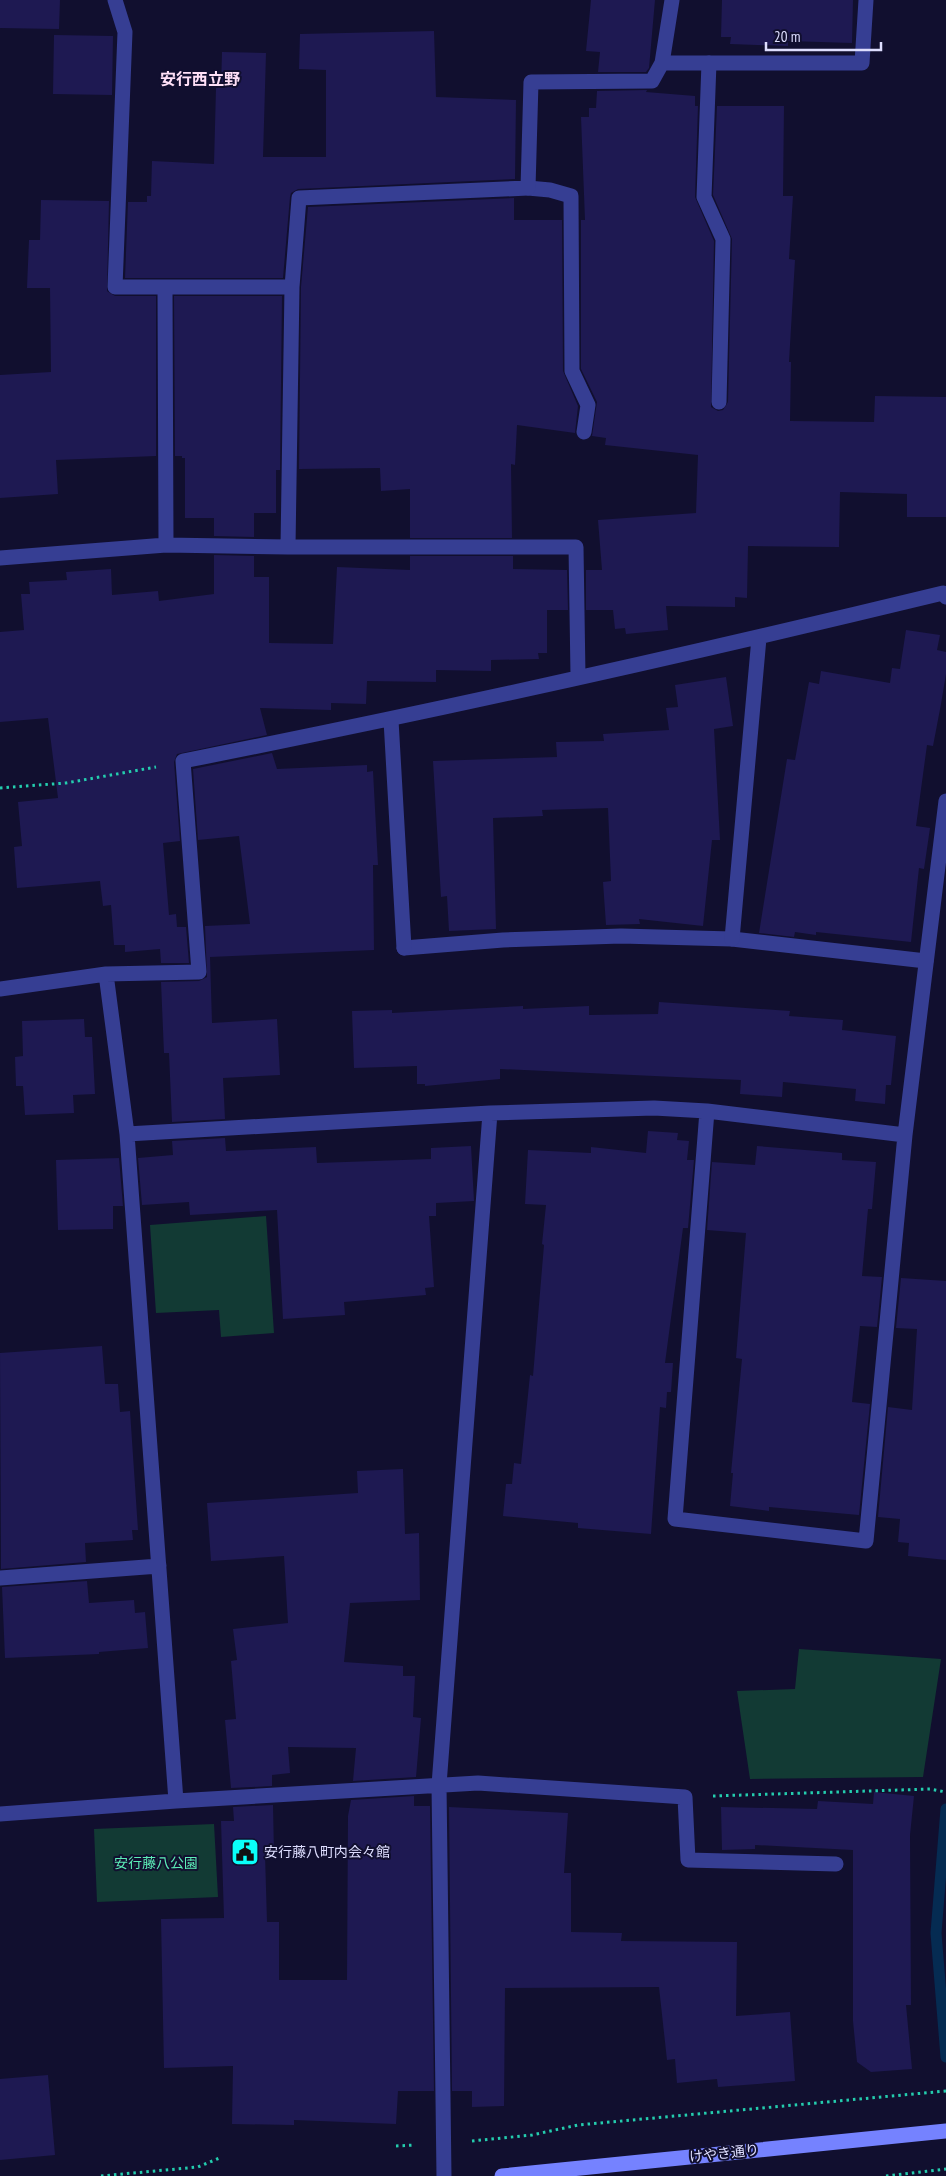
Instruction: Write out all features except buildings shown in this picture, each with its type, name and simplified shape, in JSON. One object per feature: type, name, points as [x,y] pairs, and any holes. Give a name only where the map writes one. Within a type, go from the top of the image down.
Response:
[{"type":"street","points":[[115,0],[125,32],[115,287],[292,287]]},
{"type":"street","points":[[528,188],[531,82],[652,81],[662,63],[672,0]]},
{"type":"street","points":[[662,63],[862,63],[866,0]]},
{"type":"street","points":[[709,63],[704,197],[723,239],[718,402]]},
{"type":"street","points":[[288,547],[292,287],[299,198],[528,188],[550,190],[571,196],[572,371],[588,405],[584,432]]},
{"type":"street","points":[[165,287],[166,545]]},
{"type":"street","points":[[0,558],[166,545],[576,547],[578,676]]},
{"type":"street","points":[[0,989],[106,974],[198,972],[183,762],[391,720],[578,676],[759,638],[942,592],[946,596]]},
{"type":"street","points":[[732,939],[759,638]]},
{"type":"street","points":[[391,720],[404,948],[504,940],[621,936],[732,939],[926,961]]},
{"type":"street","points":[[707,1111],[675,1519],[866,1541],[905,1135],[946,801]]},
{"type":"street","points":[[106,974],[126,1134],[176,1800]]},
{"type":"street","points":[[126,1134],[490,1113],[654,1108],[707,1111],[905,1135]]},
{"type":"street","points":[[444,2176],[439,1785],[490,1113]]},
{"type":"street","points":[[0,1578],[158,1566]]},
{"type":"street","points":[[0,1814],[176,1800],[478,1784],[685,1797],[688,1860],[836,1864]]},
{"type":"street","name":"けやき通り","points":[[502,2176],[946,2130]]},
{"type":"path","points":[[0,788],[66,784],[183,762]]},
{"type":"path","points":[[685,1797],[930,1788],[946,1792]]},
{"type":"path","points":[[396,2146],[532,2135],[588,2124],[946,2091]]},
{"type":"path","points":[[101,2176],[198,2167],[222,2157]]},
{"type":"path","points":[[886,2176],[946,2169]]},
{"type":"green space","points":[[266,1216],[274,1333],[221,1337],[219,1310],[156,1313],[150,1225]]},
{"type":"green space","points":[[799,1649],[941,1659],[923,1777],[750,1779],[737,1691],[795,1689]]},
{"type":"green space","name":"安行藤八公園","points":[[214,1824],[218,1897],[97,1902],[94,1829]]},
{"type":"waterway","points":[[946,1809],[936,1933],[946,2057]]},
{"type":"place","name":"安行藤八町内会々館","points":[[245,1852]]},
{"type":"district","name":"安行西立野","points":[[200,79]]}]
